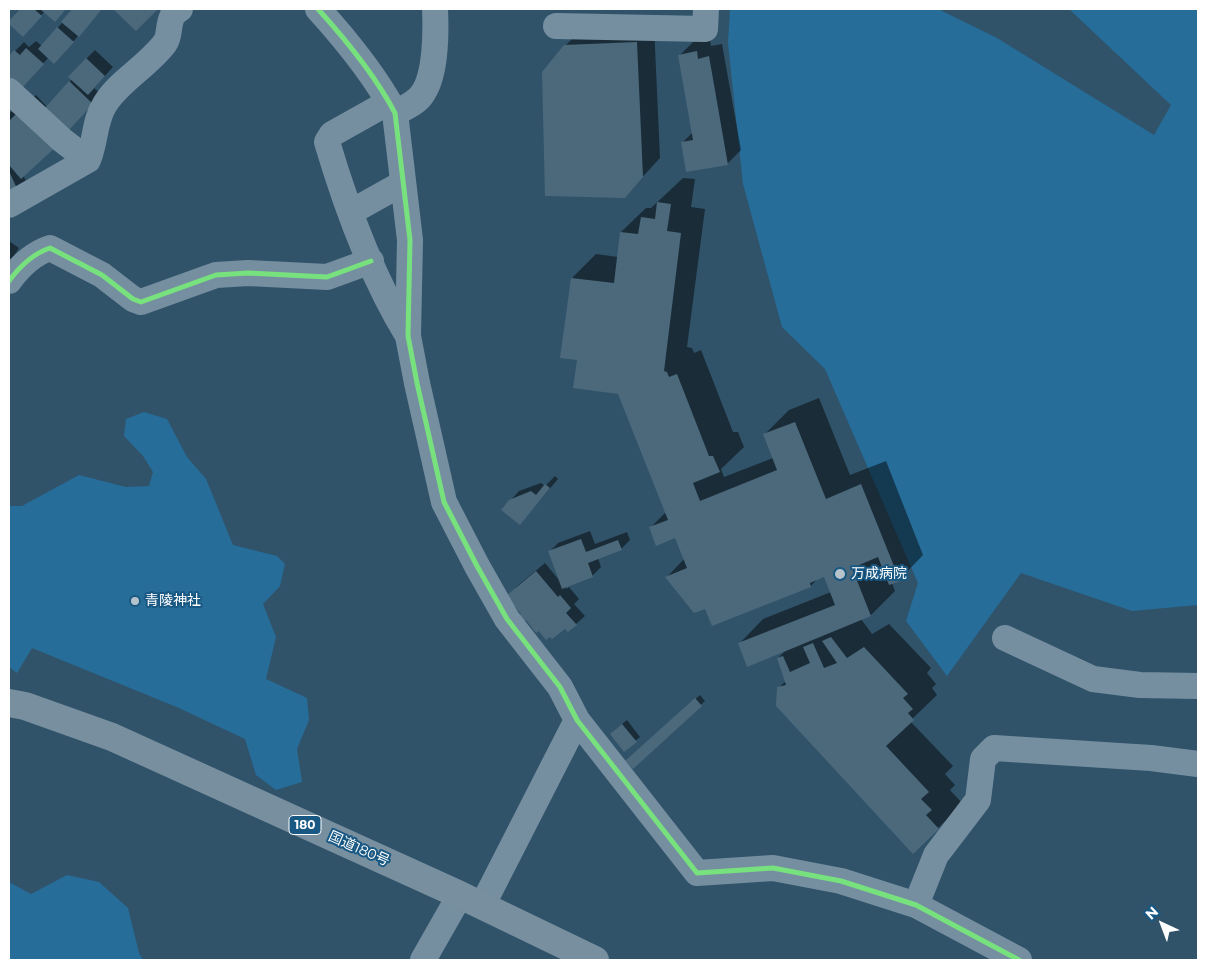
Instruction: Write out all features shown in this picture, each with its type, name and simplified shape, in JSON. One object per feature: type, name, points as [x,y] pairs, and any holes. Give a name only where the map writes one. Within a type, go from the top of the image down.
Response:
[{"type":"highway","name":"国道180号","points":[[9,703],[25,706],[112,737],[471,900],[595,960]]},
{"type":"street","points":[[9,205],[88,160],[93,150],[98,117],[106,102],[155,56],[167,40],[172,16],[180,9]]},
{"type":"street","points":[[318,9],[345,39],[392,108],[404,183],[410,240],[408,336],[416,383],[444,502],[507,619],[560,687],[577,720],[697,873],[773,868],[841,881],[916,905],[1019,960]]},
{"type":"street","points":[[408,336],[394,313],[340,188],[327,142],[332,134],[392,108],[409,107],[423,93],[429,79],[437,35],[435,9]]},
{"type":"street","points":[[556,26],[705,29],[706,9]]},
{"type":"street","points":[[9,91],[62,140],[88,160]]},
{"type":"street","points":[[351,212],[404,183]]},
{"type":"street","points":[[12,267],[50,248],[102,274],[133,299],[141,302],[216,275],[248,273],[327,277],[371,262]]},
{"type":"street","points":[[1005,638],[1093,679],[1140,685],[1198,686]]},
{"type":"street","points":[[423,960],[471,900],[577,720]]},
{"type":"street","points":[[916,905],[936,855],[978,800],[982,759],[994,748],[1151,758],[1198,764]]},
{"type":"shaded area","points":[[730,9],[938,9],[997,38],[1154,135],[1171,105],[1069,9],[1198,9],[1198,605],[1132,611],[1021,573],[947,676],[906,621],[918,583],[825,369],[782,327],[743,184],[728,43]]},
{"type":"shaded area","points":[[144,412],[167,419],[187,457],[206,479],[233,545],[277,556],[285,564],[280,586],[263,604],[276,637],[266,679],[307,698],[309,720],[297,749],[302,782],[276,790],[256,775],[245,739],[179,708],[32,648],[17,673],[9,667],[9,506],[22,506],[79,475],[126,487],[149,486],[153,472],[143,456],[124,436],[126,419]]},
{"type":"shaded area","points":[[67,875],[99,882],[128,908],[139,953],[143,960],[9,960],[9,882],[31,894]]},
{"type":"building","points":[[20,9],[34,9],[42,16],[23,37],[9,24],[9,21]]},
{"type":"building","points":[[40,9],[66,9],[55,22]]},
{"type":"building","points":[[72,9],[102,9],[79,37],[61,22]]},
{"type":"building","points":[[158,9],[136,31],[114,10]]},
{"type":"building","points":[[57,27],[74,42],[54,64],[38,49]]},
{"type":"building","points":[[637,42],[643,177],[625,198],[545,196],[542,72],[564,45]]},
{"type":"building","points":[[26,48],[44,64],[21,89],[9,78],[9,56],[14,50],[20,55]]},
{"type":"building","points":[[697,51],[698,59],[709,56],[728,165],[686,172],[681,142],[693,140],[678,55]]},
{"type":"building","points":[[86,58],[105,76],[88,95],[68,77]]},
{"type":"building","points":[[69,81],[93,104],[69,130],[45,108]]},
{"type":"building","points":[[22,108],[58,145],[21,179],[9,165],[9,121]]},
{"type":"building","points":[[9,171],[19,193],[9,197]]},
{"type":"building","points":[[657,202],[671,204],[667,231],[681,233],[664,371],[667,372],[669,377],[677,374],[709,456],[713,456],[720,472],[693,483],[700,501],[777,470],[763,434],[795,422],[826,499],[861,484],[900,581],[889,585],[878,557],[852,568],[871,616],[747,667],[738,643],[835,605],[824,577],[810,583],[811,587],[712,626],[705,609],[694,613],[665,577],[687,568],[675,538],[656,546],[649,527],[668,520],[618,394],[573,388],[577,360],[560,358],[571,278],[614,283],[620,232],[638,234],[641,217],[655,219]]},
{"type":"building","points":[[545,484],[550,488],[520,525],[501,510],[509,500],[531,491],[536,495]]},
{"type":"building","points":[[581,539],[586,552],[618,540],[622,550],[588,563],[593,577],[562,589],[548,551]]},
{"type":"building","points":[[536,571],[558,597],[560,595],[571,608],[566,613],[577,625],[568,632],[565,629],[552,639],[550,637],[546,640],[539,631],[536,633],[526,620],[523,623],[517,617],[521,614],[506,596]]},
{"type":"building","points":[[831,637],[847,658],[864,647],[908,694],[903,698],[913,709],[908,713],[914,720],[886,746],[929,792],[921,799],[932,810],[926,815],[939,829],[913,854],[776,706],[777,687],[786,685],[777,658],[783,656],[790,672],[810,663],[803,647],[813,643],[824,668],[837,663],[822,641]]},
{"type":"building","points":[[695,698],[702,706],[633,769],[625,761]]},
{"type":"building","points":[[622,724],[637,742],[624,752],[610,734]]},
{"type":"cycle path","points":[[318,9],[360,59],[379,85],[395,113],[410,240],[408,336],[444,502],[507,619],[560,687],[577,720],[697,873],[773,868],[841,881],[916,905],[1019,960]]},
{"type":"cycle path","points":[[9,281],[27,261],[50,248],[102,275],[133,299],[141,302],[216,275],[248,273],[327,277],[371,261]]},
{"type":"place","name":"万成病院","points":[[840,574]]},
{"type":"place","name":"青陵神社","points":[[135,601]]}]
